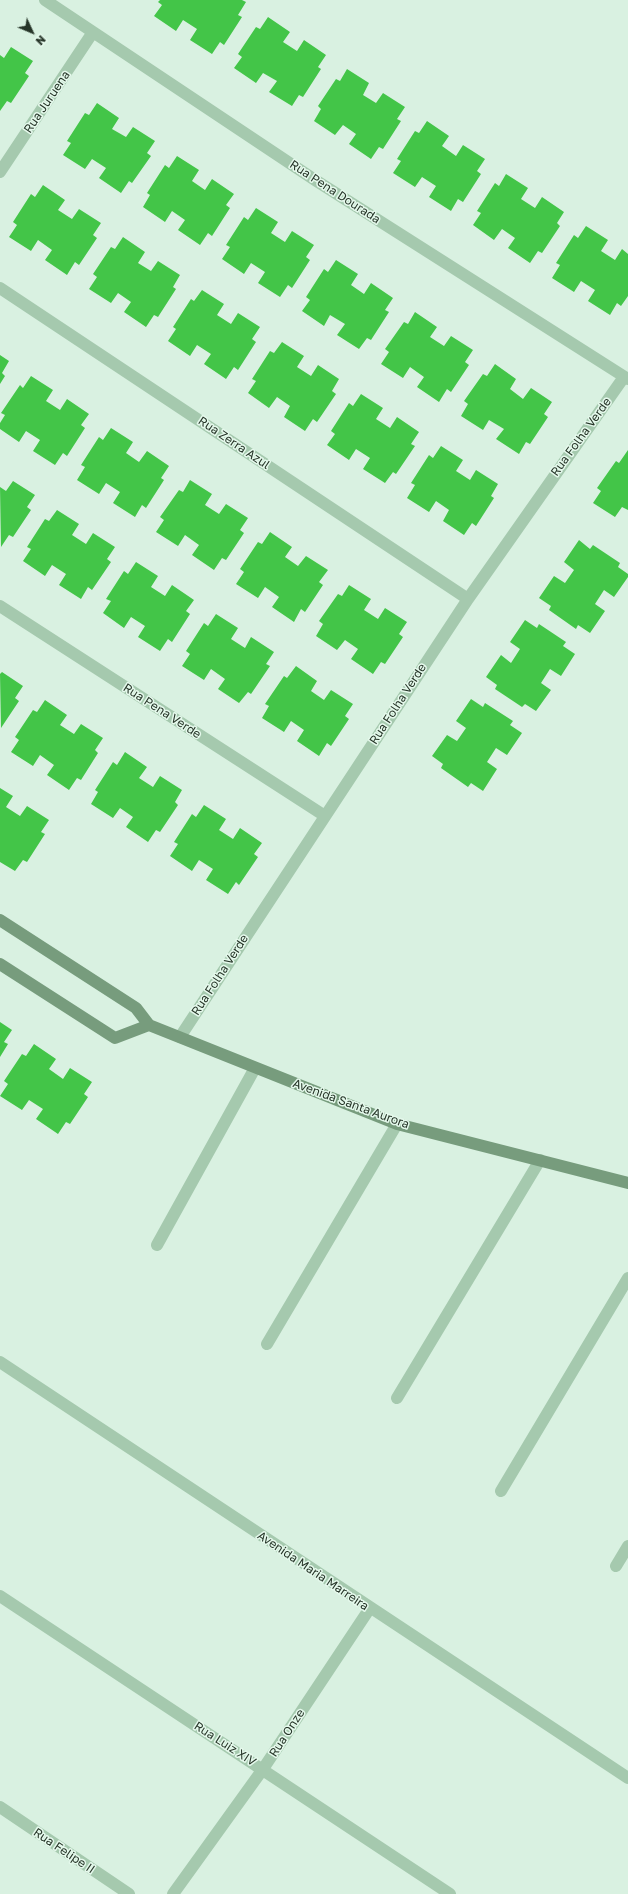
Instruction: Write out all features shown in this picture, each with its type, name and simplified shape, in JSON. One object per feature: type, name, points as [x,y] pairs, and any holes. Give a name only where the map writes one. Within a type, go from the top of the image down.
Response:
[{"type":"street","name":"Rua Pena Dourada","points":[[45,0],[315,180],[626,378]]},
{"type":"street","name":"Rua Juruena","points":[[0,172],[93,32]]},
{"type":"street","name":"Rua Zerra Azul","points":[[0,288],[468,599]]},
{"type":"street","name":"Rua Folha Verde","points":[[180,1037],[468,599],[626,378]]},
{"type":"street","name":"Rua Pena Verde","points":[[0,606],[324,816]]},
{"type":"street","points":[[0,920],[136,1008],[149,1025],[115,1038],[0,964]]},
{"type":"street","name":"Avenida Santa Aurora","points":[[149,1025],[397,1124],[628,1183]]},
{"type":"street","points":[[157,1245],[255,1068]]},
{"type":"street","points":[[267,1344],[397,1124]]},
{"type":"street","points":[[397,1398],[540,1160]]},
{"type":"street","points":[[501,1491],[628,1278]]},
{"type":"street","name":"Avenida Maria Marreira","points":[[0,1362],[628,1778]]},
{"type":"street","points":[[616,1566],[628,1546]]},
{"type":"street","name":"Rua Luiz XIV","points":[[0,1596],[450,1894]]},
{"type":"street","name":"Rua Onze","points":[[174,1894],[263,1769],[370,1608]]},
{"type":"street","name":"Rua Felipe II","points":[[0,1807],[129,1894]]},
{"type":"building","points":[[160,0],[242,0],[246,2],[238,15],[242,17],[224,45],[220,42],[212,54],[190,40],[197,29],[183,20],[176,31],[154,16],[162,5],[158,2]]},
{"type":"building","points":[[268,17],[290,32],[283,42],[297,51],[304,40],[326,55],[318,67],[321,69],[303,97],[299,95],[292,106],[269,92],[277,81],[263,73],[256,83],[234,68],[242,57],[238,54],[256,27],[260,29]]},
{"type":"building","points":[[11,47],[33,61],[25,73],[29,76],[11,103],[7,101],[0,111],[0,55],[4,58]]},
{"type":"building","points":[[347,69],[369,83],[363,95],[376,103],[383,93],[405,107],[397,119],[401,121],[383,149],[379,147],[371,159],[349,144],[356,134],[343,125],[335,135],[314,121],[321,109],[318,106],[336,79],[340,81]]},
{"type":"building","points":[[97,103],[119,118],[112,129],[126,137],[133,127],[155,141],[147,153],[151,156],[132,183],[129,181],[121,193],[99,178],[106,168],[92,159],[85,169],[63,155],[71,143],[67,141],[85,113],[89,115]]},
{"type":"building","points":[[427,121],[449,136],[442,146],[456,156],[463,145],[485,159],[477,171],[481,174],[463,202],[458,199],[451,211],[429,197],[436,186],[422,177],[415,187],[393,173],[401,161],[397,159],[415,131],[419,133]]},
{"type":"building","points":[[177,156],[199,170],[192,181],[205,190],[212,179],[234,194],[226,205],[230,208],[212,236],[208,233],[200,245],[178,230],[185,220],[172,211],[165,222],[143,207],[150,195],[147,193],[165,165],[169,168]]},
{"type":"building","points":[[506,174],[528,188],[521,199],[535,208],[542,197],[564,212],[557,223],[560,226],[542,253],[538,251],[530,263],[508,248],[515,238],[502,229],[494,240],[473,225],[481,213],[477,211],[495,183],[499,186]]},
{"type":"building","points":[[43,185],[65,200],[58,210],[72,219],[79,209],[101,223],[93,235],[97,238],[79,265],[75,262],[67,275],[45,260],[52,250],[38,240],[31,251],[9,237],[17,225],[13,222],[31,194],[35,197]]},
{"type":"building","points":[[256,208],[278,222],[271,233],[285,242],[292,231],[314,245],[306,257],[310,260],[292,288],[288,285],[280,297],[258,283],[265,272],[251,263],[244,274],[222,259],[230,247],[226,245],[244,217],[248,220]]},
{"type":"building","points":[[586,226],[608,240],[601,251],[615,260],[622,249],[628,254],[628,296],[621,306],[617,303],[610,315],[588,301],[595,290],[581,281],[574,292],[552,278],[560,265],[556,263],[574,235],[578,238]]},
{"type":"building","points":[[123,237],[145,252],[138,263],[151,271],[158,261],[180,275],[173,287],[176,289],[158,317],[154,315],[146,327],[124,312],[131,302],[118,293],[111,303],[89,289],[97,277],[93,274],[111,247],[115,249]]},
{"type":"building","points":[[336,260],[358,274],[351,285],[364,294],[371,283],[393,298],[385,310],[389,312],[371,340],[367,338],[359,349],[337,335],[345,324],[330,315],[324,326],[302,311],[310,300],[306,297],[324,269],[328,272]]},
{"type":"building","points":[[202,290],[224,304],[217,315],[231,324],[238,313],[260,327],[252,339],[256,342],[238,370],[234,367],[226,379],[204,364],[211,354],[197,345],[190,356],[168,341],[176,329],[173,327],[191,299],[194,301]]},
{"type":"building","points":[[415,312],[437,327],[430,337],[444,346],[451,336],[473,350],[465,362],[469,365],[451,392],[447,389],[439,402],[417,387],[424,377],[410,367],[403,378],[381,364],[389,352],[385,349],[404,322],[408,324]]},
{"type":"building","points":[[282,342],[304,356],[297,367],[311,376],[318,365],[339,379],[332,391],[336,394],[317,422],[313,419],[305,431],[284,417],[290,406],[277,397],[269,408],[248,393],[256,381],[252,379],[270,351],[274,353]]},
{"type":"building","points":[[0,355],[9,361],[2,373],[5,376],[0,384]]},
{"type":"building","points":[[495,364],[516,379],[510,389],[523,399],[531,388],[552,402],[544,414],[548,417],[530,444],[526,442],[519,454],[496,439],[504,429],[489,420],[483,430],[461,416],[468,404],[464,401],[483,374],[487,376]]},
{"type":"building","points":[[31,376],[53,390],[46,401],[60,410],[67,399],[89,414],[81,425],[85,428],[67,456],[63,453],[55,465],[33,451],[40,440],[26,431],[19,442],[0,429],[0,423],[5,415],[1,413],[20,385],[23,388]]},
{"type":"building","points":[[361,394],[383,408],[376,419],[390,428],[397,417],[419,432],[411,444],[415,446],[396,474],[393,472],[385,483],[363,469],[370,458],[356,449],[349,460],[327,445],[335,434],[331,431],[349,403],[353,406]]},
{"type":"building","points":[[111,428],[133,442],[126,453],[139,462],[147,451],[169,466],[161,478],[164,480],[146,508],[142,505],[135,517],[113,503],[120,492],[106,483],[99,494],[77,480],[85,467],[81,465],[99,437],[103,440]]},
{"type":"building","points":[[441,446],[463,460],[456,471],[470,480],[476,470],[498,484],[491,496],[494,498],[476,526],[472,523],[464,535],[443,521],[449,510],[436,501],[429,512],[407,498],[415,485],[411,483],[429,455],[433,458]]},
{"type":"building","points":[[628,450],[628,510],[622,507],[615,517],[593,503],[601,491],[597,488],[616,461],[619,463]]},
{"type":"building","points":[[190,480],[212,494],[205,505],[219,514],[226,504],[248,518],[240,530],[244,533],[226,560],[222,558],[214,570],[192,555],[199,545],[185,535],[178,546],[156,532],[164,520],[160,517],[179,490],[183,492]]},
{"type":"building","points":[[13,481],[35,495],[27,507],[31,510],[13,537],[9,535],[1,547],[0,487],[6,491]]},
{"type":"building","points":[[57,510],[79,524],[72,535],[86,544],[93,533],[115,547],[107,559],[111,562],[92,590],[88,587],[81,599],[59,585],[66,574],[52,565],[45,576],[23,561],[31,549],[27,547],[45,519],[49,521]]},
{"type":"building","points":[[270,532],[292,547],[285,557],[298,566],[306,556],[328,570],[319,582],[323,585],[305,612],[301,609],[294,622],[272,607],[279,597],[265,587],[258,598],[236,584],[244,572],[240,569],[258,542],[262,544]]},
{"type":"building","points":[[579,540],[590,549],[593,545],[620,563],[618,567],[628,574],[628,577],[614,597],[604,590],[595,604],[605,611],[590,633],[578,625],[576,629],[549,610],[551,606],[539,598],[554,576],[565,583],[574,570],[564,562]]},
{"type":"building","points":[[136,562],[158,576],[151,587],[165,596],[172,585],[194,600],[186,611],[190,614],[172,642],[168,639],[160,651],[138,637],[145,626],[131,617],[124,628],[103,613],[111,601],[106,599],[124,571],[128,574]]},
{"type":"building","points":[[349,585],[371,599],[364,610],[378,619],[385,608],[407,622],[399,634],[403,637],[385,664],[381,662],[373,674],[351,659],[358,649],[345,640],[337,650],[316,636],[323,624],[319,621],[338,594],[342,596]]},
{"type":"building","points":[[216,614],[238,628],[231,639],[245,648],[251,637],[274,652],[266,664],[270,666],[251,694],[248,692],[239,703],[218,689],[225,679],[211,669],[204,680],[182,666],[190,654],[186,651],[204,623],[208,626]]},
{"type":"building","points":[[525,620],[537,628],[539,624],[566,642],[563,646],[575,654],[561,676],[550,669],[541,683],[551,690],[536,711],[525,704],[522,707],[495,689],[497,685],[486,677],[501,655],[511,663],[520,649],[510,642]]},
{"type":"building","points":[[296,666],[317,681],[311,691],[324,700],[331,690],[353,704],[345,716],[349,719],[331,746],[327,743],[319,756],[297,741],[304,730],[291,721],[284,732],[262,718],[269,706],[265,704],[284,676],[287,678]]},
{"type":"building","points":[[2,672],[23,686],[15,698],[19,701],[1,728],[0,674]]},
{"type":"building","points":[[471,699],[483,707],[485,703],[513,721],[510,725],[522,733],[507,755],[496,748],[487,762],[497,769],[483,791],[471,783],[468,787],[441,768],[443,764],[432,756],[447,735],[457,741],[466,728],[456,721]]},
{"type":"building","points":[[45,700],[67,715],[60,725],[74,734],[81,724],[103,738],[95,750],[98,753],[81,780],[77,778],[69,790],[47,775],[54,765],[40,755],[33,766],[11,752],[19,740],[15,737],[33,710],[37,712]]},
{"type":"building","points":[[125,752],[147,767],[139,778],[153,787],[160,776],[182,790],[175,802],[178,805],[160,832],[156,830],[148,842],[126,827],[133,817],[120,808],[113,818],[91,804],[98,792],[95,790],[113,762],[117,765]]},
{"type":"building","points":[[0,788],[13,796],[6,807],[20,816],[27,806],[49,820],[41,832],[45,834],[27,862],[23,860],[15,871],[0,862]]},
{"type":"building","points":[[204,805],[226,819],[219,830],[233,839],[240,828],[262,843],[254,854],[258,857],[239,885],[236,882],[228,894],[206,880],[213,869],[199,860],[192,871],[170,856],[178,844],[174,842],[192,814],[196,817]]},
{"type":"building","points":[[0,1022],[12,1030],[4,1042],[8,1044],[0,1057]]},
{"type":"building","points":[[34,1044],[56,1059],[49,1069],[63,1079],[70,1068],[92,1082],[84,1094],[88,1097],[70,1124],[66,1122],[58,1134],[36,1119],[43,1109],[29,1100],[22,1110],[0,1096],[8,1084],[4,1081],[22,1054],[26,1056]]}]
